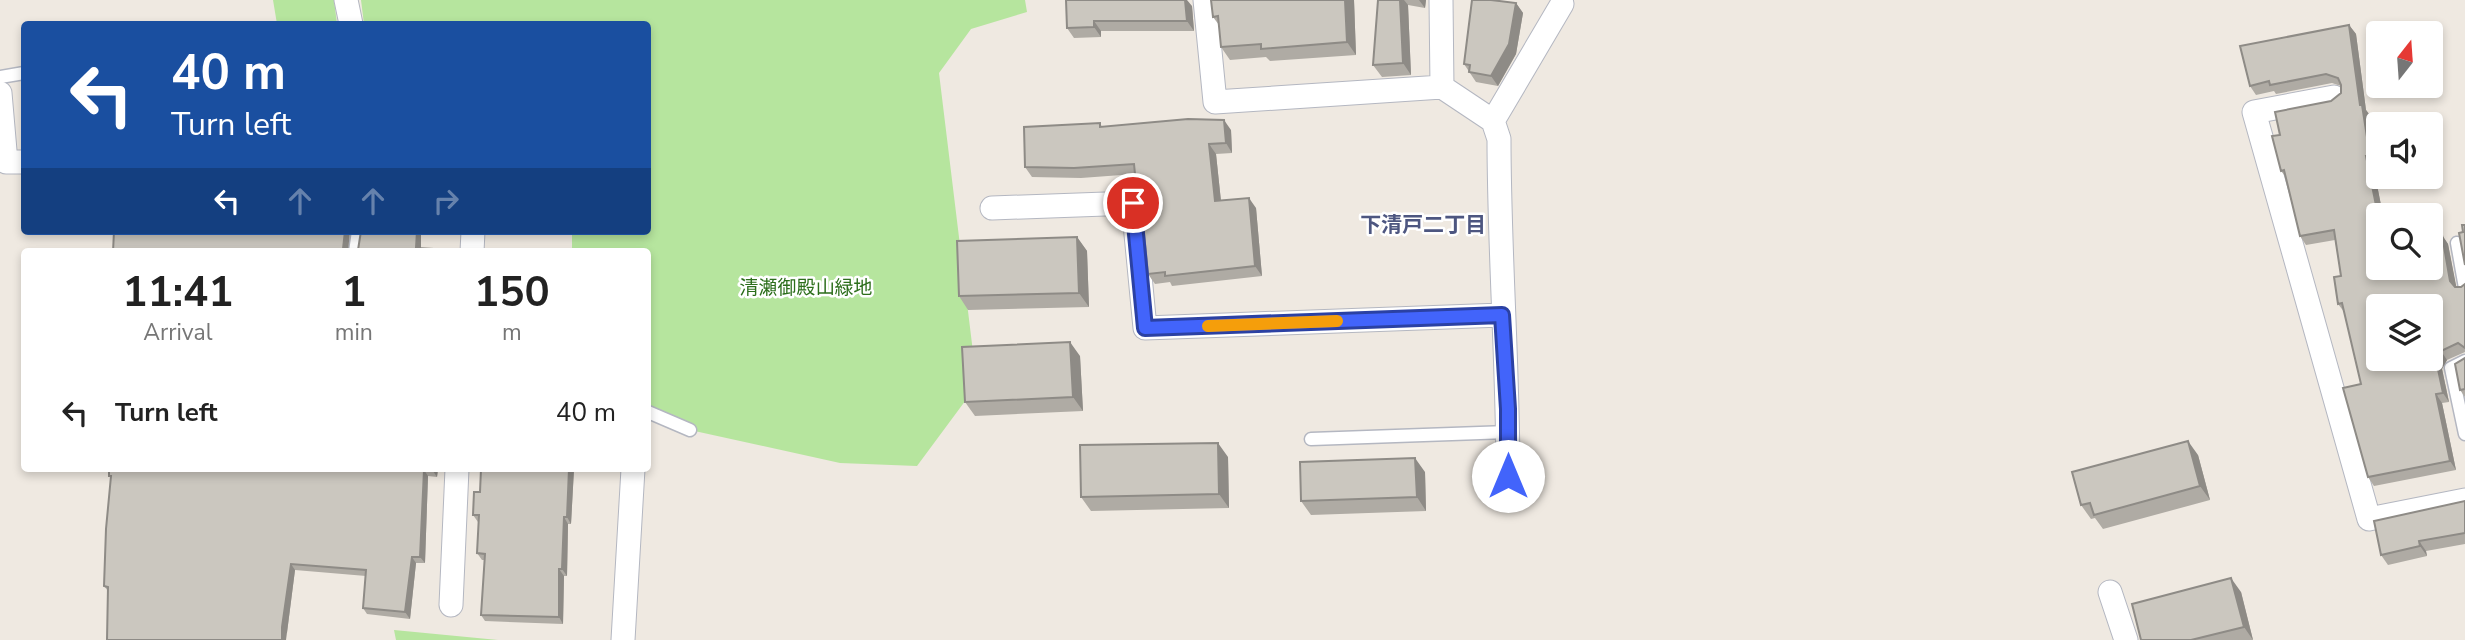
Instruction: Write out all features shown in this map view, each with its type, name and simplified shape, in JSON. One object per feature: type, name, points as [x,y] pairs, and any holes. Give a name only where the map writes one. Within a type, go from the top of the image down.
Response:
[{"type":"street","points":[[346,0],[350,21]]},
{"type":"street","points":[[1205,0],[1215,102],[1442,88],[1493,121],[1499,139],[1508,476]]},
{"type":"street","points":[[1441,0],[1442,88]]},
{"type":"street","points":[[1493,121],[1562,4]]},
{"type":"street","points":[[0,93],[6,162],[21,162]]},
{"type":"street","points":[[2333,97],[2254,111],[2369,519],[2465,500]]},
{"type":"street","points":[[992,208],[1133,203],[1145,328],[1502,315]]},
{"type":"street","points":[[451,605],[457,472]]},
{"type":"street","points":[[623,640],[633,472]]},
{"type":"street","points":[[2110,592],[2126,640]]},
{"type":"lane","points":[[0,76],[21,73]]},
{"type":"lane","points":[[2457,243],[2465,288]]},
{"type":"lane","points":[[2465,361],[2451,368],[2465,434]]},
{"type":"lane","points":[[651,413],[690,430]]},
{"type":"lane","points":[[1311,439],[1508,432]]},
{"type":"green space","points":[[273,0],[334,0],[337,21],[276,21]]},
{"type":"green space","name":"清瀬御殿山緑地","points":[[361,0],[1025,0],[1027,12],[971,29],[939,73],[977,385],[917,466],[840,463],[690,430],[651,413],[651,248],[572,248],[572,235],[651,235],[651,21],[364,21]]},
{"type":"green space","points":[[394,630],[498,640],[396,640]]},
{"type":"building","points":[[1066,0],[1185,0],[1187,21],[1094,21],[1094,27],[1067,28]]},
{"type":"building","points":[[1211,0],[1345,0],[1347,42],[1261,49],[1261,44],[1221,47],[1218,16],[1213,17]]},
{"type":"building","points":[[1378,0],[1400,0],[1403,63],[1373,65]]},
{"type":"building","points":[[1472,0],[1516,3],[1509,44],[1491,76],[1469,72],[1470,65],[1464,64]]},
{"type":"building","points":[[2349,25],[2366,130],[2366,189],[2373,189],[2376,203],[2366,203],[2366,280],[2443,280],[2443,241],[2450,281],[2455,287],[2465,284],[2465,348],[2458,343],[2443,350],[2443,294],[2366,294],[2366,371],[2438,371],[2443,393],[2436,394],[2450,461],[2368,477],[2343,388],[2361,384],[2342,303],[2338,304],[2334,277],[2341,276],[2334,230],[2300,236],[2284,170],[2281,171],[2272,136],[2280,135],[2275,112],[2331,101],[2341,93],[2338,78],[2326,74],[2270,85],[2269,81],[2250,86],[2240,46]]},
{"type":"building","points":[[1188,119],[1224,120],[1226,143],[1209,144],[1215,201],[1249,198],[1255,266],[1165,276],[1165,272],[1148,274],[1140,192],[1136,184],[1134,164],[1074,168],[1025,167],[1024,127],[1100,123],[1100,127]]},
{"type":"building","points":[[2462,225],[2465,225],[2465,265],[2459,233],[2463,232]]},
{"type":"building","points":[[114,235],[345,235],[343,248],[113,248]]},
{"type":"building","points":[[360,235],[417,235],[416,248],[358,248]]},
{"type":"building","points":[[1077,237],[1079,293],[959,296],[957,241]]},
{"type":"building","points":[[1070,342],[1073,397],[965,402],[962,347]]},
{"type":"building","points":[[2465,358],[2465,389],[2460,390],[2455,364]]},
{"type":"building","points":[[2188,441],[2200,486],[2094,515],[2090,503],[2081,505],[2072,472]]},
{"type":"building","points":[[1218,443],[1219,494],[1081,497],[1080,445]]},
{"type":"building","points":[[1415,458],[1417,497],[1301,501],[1300,462]]},
{"type":"building","points":[[109,472],[424,472],[420,557],[412,557],[405,612],[363,608],[366,570],[291,564],[282,640],[107,640],[108,587],[104,586]]},
{"type":"building","points":[[481,472],[569,472],[562,569],[559,569],[559,617],[481,615],[485,554],[477,553],[479,515],[473,515],[474,492],[480,492]]},
{"type":"building","points":[[2465,501],[2465,533],[2419,541],[2420,546],[2381,555],[2374,521]]},
{"type":"building","points":[[2231,578],[2244,627],[2191,640],[2141,640],[2132,604]]},
{"type":"slow traffic","points":[[1208,326],[1337,321]]},
{"type":"district","name":"下清戸二丁目","points":[[1423,225]]},
{"type":"route","points":[[1133,203],[1145,328],[1502,315],[1508,409],[1508,476]]}]
